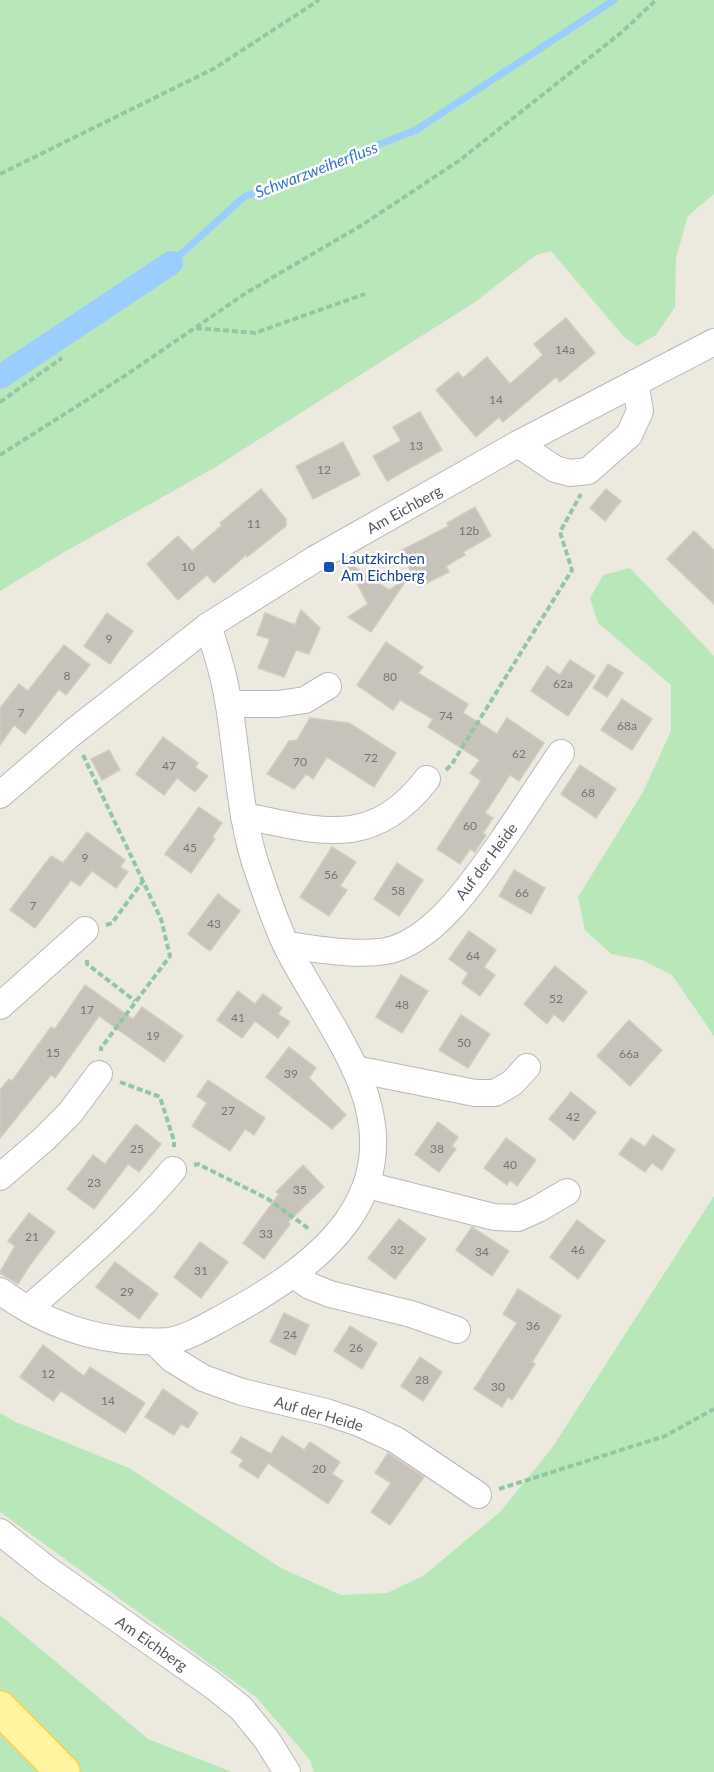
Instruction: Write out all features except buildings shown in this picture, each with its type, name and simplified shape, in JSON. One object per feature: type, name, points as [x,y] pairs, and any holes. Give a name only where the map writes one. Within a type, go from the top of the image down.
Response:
[{"type":"main road","points":[[0,1708],[63,1772]]},
{"type":"street","name":"Am Eichberg","points":[[0,795],[72,733],[208,626],[315,559],[518,444],[714,342]]},
{"type":"street","points":[[518,444],[555,469],[570,473],[588,471],[630,435],[640,411],[635,383]]},
{"type":"street","points":[[0,1291],[58,1324],[88,1334],[118,1340],[155,1342],[191,1335],[245,1306],[294,1275],[329,1244],[352,1215],[367,1185],[373,1132],[367,1102],[355,1069],[286,945],[257,871],[244,816],[229,704],[218,654],[208,626]]},
{"type":"street","points":[[229,704],[278,704],[305,700],[328,686]]},
{"type":"street","name":"Auf der Heide","points":[[286,945],[358,953],[388,950],[415,940],[436,923],[470,888],[561,753]]},
{"type":"street","points":[[244,816],[311,829],[347,831],[374,824],[397,811],[416,794],[428,779]]},
{"type":"street","points":[[0,1006],[85,930]]},
{"type":"street","points":[[355,1069],[475,1093],[495,1093],[512,1083],[527,1067]]},
{"type":"street","points":[[0,1177],[70,1113],[99,1074]]},
{"type":"street","points":[[28,1309],[100,1245],[152,1195],[173,1170]]},
{"type":"street","points":[[367,1185],[494,1217],[518,1218],[567,1192]]},
{"type":"street","points":[[294,1275],[310,1287],[330,1294],[411,1314],[456,1330]]},
{"type":"street","name":"Auf der Heide","points":[[155,1342],[172,1359],[203,1378],[242,1392],[326,1412],[359,1423],[396,1440],[478,1496]]},
{"type":"street","name":"Am Eichberg","points":[[0,1533],[241,1708],[267,1740],[287,1772]]},
{"type":"path","points":[[0,174],[215,68],[319,0]]},
{"type":"path","points":[[0,455],[126,375],[246,293],[362,225],[460,160],[622,32],[656,0]]},
{"type":"path","points":[[195,328],[255,333],[365,294]]},
{"type":"path","points":[[0,402],[62,358]]},
{"type":"path","points":[[428,779],[440,774],[452,764],[572,570],[560,532],[582,492],[588,471]]},
{"type":"path","points":[[72,733],[144,880],[161,919],[170,956],[101,1048],[99,1074],[160,1097],[174,1141],[173,1170],[198,1164],[268,1199],[329,1244]]},
{"type":"path","points":[[135,1001],[87,964],[85,930],[112,923],[144,880]]},
{"type":"path","points":[[478,1496],[665,1436],[714,1409]]},
{"type":"green space","points":[[0,0],[714,0],[714,194],[688,216],[676,258],[675,307],[656,335],[637,346],[624,337],[551,251],[536,255],[475,302],[214,468],[0,591]]},
{"type":"green space","points":[[630,568],[714,656],[714,1036],[672,975],[642,960],[611,954],[585,930],[578,897],[643,792],[671,731],[671,685],[598,623],[590,598],[603,575]]},
{"type":"green space","points":[[714,1196],[714,1772],[314,1772],[310,1760],[257,1698],[0,1512],[0,1413],[16,1422],[129,1468],[281,1568],[341,1595],[387,1593],[423,1576],[500,1512],[552,1448]]},
{"type":"green space","points":[[0,1615],[148,1739],[232,1772],[0,1772]]},
{"type":"waterway","name":"Schwarzweiherfluss","points":[[171,263],[244,197],[416,130],[614,0]]},
{"type":"waterway","name":"Schwarzweiherfluss","points":[[0,377],[171,263]]},
{"type":"place","name":"Lautzkirchen Am Eichberg","points":[[329,567]]}]
